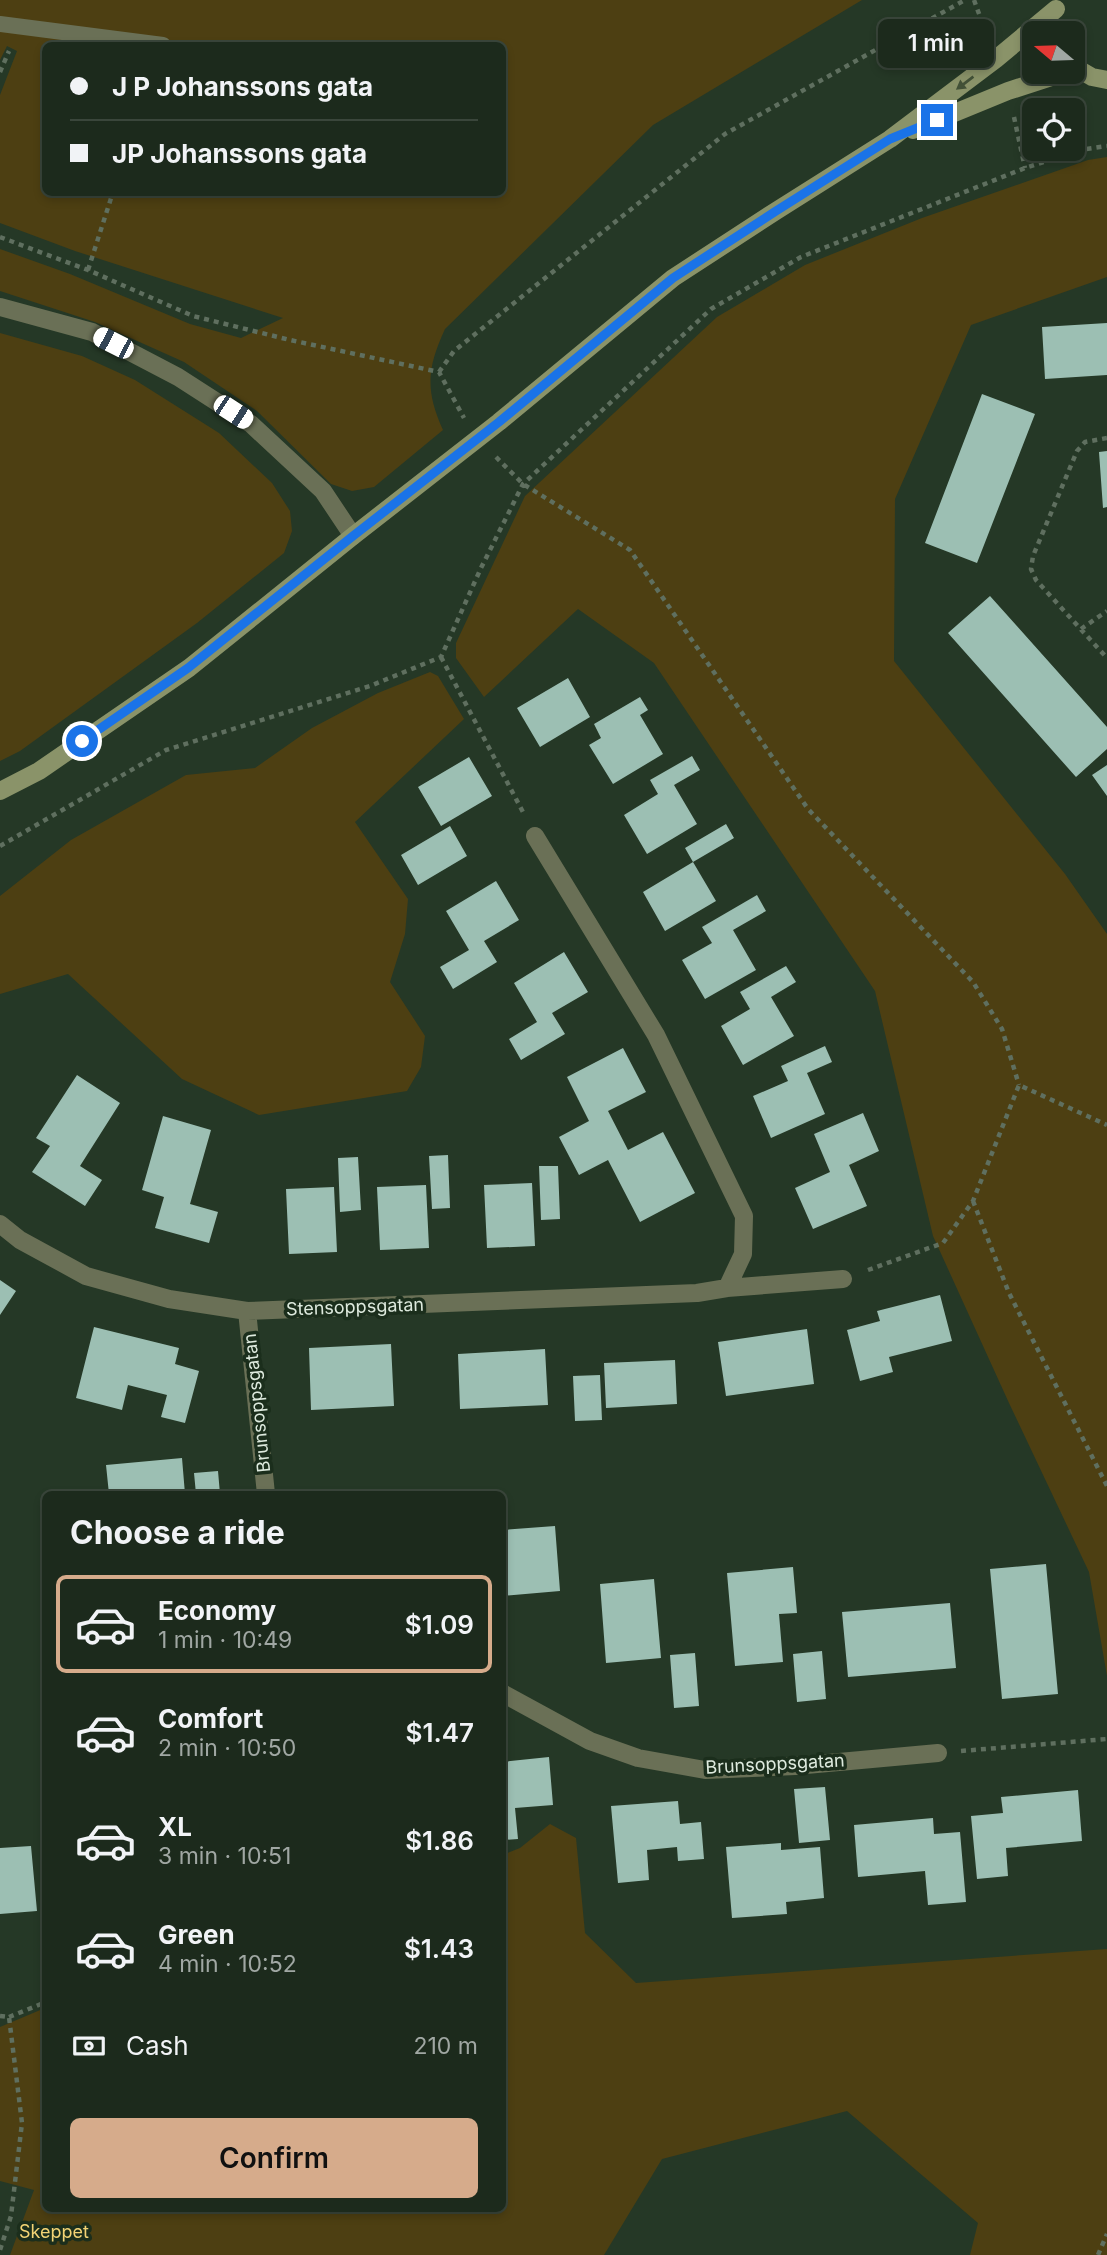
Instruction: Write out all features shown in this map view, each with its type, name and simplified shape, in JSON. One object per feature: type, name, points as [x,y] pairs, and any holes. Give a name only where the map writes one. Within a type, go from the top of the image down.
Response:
[{"type":"street","points":[[0,791],[39,771],[188,668],[478,438],[673,278],[890,139],[996,59],[1058,5]]},
{"type":"street","points":[[1085,75],[1107,80]]},
{"type":"street","points":[[890,139],[1028,84]]},
{"type":"street","points":[[0,307],[92,332],[178,377],[251,424],[323,491],[353,536]]},
{"type":"street","points":[[536,836],[656,1035],[744,1216],[743,1254],[727,1288]]},
{"type":"street","name":"Stensoppsgatan","points":[[0,1224],[20,1240],[86,1276],[169,1299],[247,1311],[696,1293],[843,1279]]},
{"type":"street","name":"Brunsoppsgatan","points":[[247,1311],[266,1491]]},
{"type":"street","name":"Brunsoppsgatan","points":[[506,1695],[590,1741],[638,1758],[705,1770],[795,1766],[938,1754]]},
{"type":"lane","points":[[0,24],[140,42]]},
{"type":"path","points":[[439,372],[454,351],[725,134],[965,0]]},
{"type":"path","points":[[0,846],[166,750],[370,686],[441,657],[523,484],[711,309],[813,252],[1025,168],[1086,149],[1107,146]]},
{"type":"path","points":[[88,270],[112,196]]},
{"type":"path","points":[[0,237],[88,270],[193,316],[439,372]]},
{"type":"path","points":[[439,372],[460,414],[478,438],[523,484],[630,550],[808,809],[973,982],[1002,1029],[1019,1085],[973,1200],[943,1243],[843,1279]]},
{"type":"path","points":[[1107,438],[1085,442],[1077,451],[1032,556],[1031,569],[1035,580],[1107,658]]},
{"type":"path","points":[[1081,629],[1107,611]]},
{"type":"path","points":[[441,657],[536,836]]},
{"type":"path","points":[[1019,1085],[1107,1125]]},
{"type":"path","points":[[973,1200],[1009,1293],[1107,1486]]},
{"type":"path","points":[[938,1754],[1107,1739]]},
{"type":"path","points":[[0,2016],[9,2017],[42,2004]]},
{"type":"path","points":[[0,2250],[11,2216],[22,2123],[9,2017]]},
{"type":"path","points":[[1098,2255],[1107,2234]]},
{"type":"green space","points":[[0,0],[862,0],[653,125],[445,329],[430,379],[433,403],[443,430],[374,487],[352,491],[331,484],[257,411],[184,362],[95,322],[0,291],[0,249],[70,274],[190,324],[241,338],[283,318],[75,251],[0,223],[0,95],[17,51],[7,46],[0,60]]},
{"type":"green space","points":[[1107,157],[1107,277],[971,325],[895,499],[894,661],[1065,874],[1107,934],[1107,1676],[1089,1572],[933,1236],[875,991],[654,663],[578,609],[484,697],[456,658],[456,643],[525,496],[717,317],[805,265],[922,218],[1088,160]]},
{"type":"green space","points":[[0,333],[82,356],[135,380],[219,433],[272,483],[290,511],[292,531],[284,553],[197,623],[20,751],[0,761]]},
{"type":"green space","points":[[430,672],[438,676],[464,719],[355,822],[408,899],[405,934],[390,982],[425,1036],[421,1067],[407,1091],[259,1115],[182,1079],[68,974],[0,994],[0,896],[71,840],[186,775],[255,768],[312,728],[378,693]]},
{"type":"green space","name":"Skeppet","points":[[550,1824],[576,1838],[585,1933],[636,1983],[1107,1949],[1107,2255],[970,2255],[978,2223],[847,2111],[662,2159],[604,2255],[10,2255],[34,2190],[0,2181],[0,2027],[42,2009],[42,2212],[506,2212],[506,1853],[520,1848]]},
{"type":"building","points":[[1107,323],[1107,375],[1045,379],[1042,327]]},
{"type":"building","points":[[982,394],[1035,414],[977,563],[925,543]]},
{"type":"building","points":[[1107,451],[1107,507],[1103,508],[1099,452]]},
{"type":"building","points":[[990,596],[1107,727],[1107,749],[1076,777],[948,633]]},
{"type":"building","points":[[568,678],[590,717],[540,747],[517,708]]},
{"type":"building","points":[[640,697],[648,710],[640,715],[663,754],[613,784],[589,745],[601,738],[594,724]]},
{"type":"building","points":[[692,756],[700,770],[674,785],[697,824],[647,854],[624,815],[658,794],[650,780]]},
{"type":"building","points":[[469,757],[492,796],[441,826],[418,787]]},
{"type":"building","points":[[1107,765],[1107,796],[1092,775]]},
{"type":"building","points":[[726,824],[734,838],[693,862],[685,848]]},
{"type":"building","points":[[450,826],[467,856],[418,885],[401,855]]},
{"type":"building","points":[[693,862],[716,901],[665,931],[643,892]]},
{"type":"building","points":[[496,881],[519,920],[484,941],[497,962],[453,989],[440,967],[469,950],[446,911]]},
{"type":"building","points":[[757,895],[766,911],[733,930],[756,970],[705,999],[682,960],[712,943],[702,927]]},
{"type":"building","points":[[564,952],[588,992],[552,1013],[565,1034],[521,1060],[509,1039],[537,1022],[514,983]]},
{"type":"building","points":[[786,966],[796,982],[771,997],[794,1036],[743,1065],[721,1026],[750,1009],[740,992]]},
{"type":"building","points":[[825,1046],[832,1062],[807,1073],[825,1114],[771,1138],[753,1096],[788,1081],[781,1066]]},
{"type":"building","points":[[623,1048],[646,1092],[608,1111],[628,1150],[663,1132],[695,1193],[640,1222],[608,1160],[579,1175],[559,1137],[589,1121],[567,1077]]},
{"type":"building","points":[[77,1075],[120,1103],[80,1166],[102,1180],[85,1206],[32,1172],[50,1146],[36,1138]]},
{"type":"building","points":[[863,1113],[879,1151],[849,1165],[867,1206],[813,1229],[795,1188],[830,1172],[814,1134]]},
{"type":"building","points":[[163,1116],[211,1130],[190,1204],[218,1212],[209,1243],[155,1228],[164,1197],[142,1190]]},
{"type":"building","points":[[448,1155],[450,1208],[432,1209],[429,1156]]},
{"type":"building","points":[[358,1157],[361,1210],[340,1212],[338,1158]]},
{"type":"building","points":[[539,1166],[558,1166],[560,1219],[541,1220]]},
{"type":"building","points":[[532,1183],[535,1246],[487,1248],[484,1185]]},
{"type":"building","points":[[426,1185],[429,1248],[380,1250],[377,1187]]},
{"type":"building","points":[[334,1187],[337,1252],[289,1254],[286,1189]]},
{"type":"building","points":[[0,1280],[16,1291],[0,1315]]},
{"type":"building","points":[[940,1295],[952,1341],[889,1357],[893,1372],[860,1381],[847,1330],[880,1321],[877,1311]]},
{"type":"building","points":[[94,1327],[179,1348],[175,1364],[199,1371],[185,1423],[161,1417],[167,1395],[128,1385],[122,1410],[76,1398]]},
{"type":"building","points":[[807,1329],[814,1384],[726,1396],[718,1342]]},
{"type":"building","points":[[391,1344],[394,1406],[311,1410],[309,1348]]},
{"type":"building","points":[[545,1349],[548,1405],[460,1409],[458,1354]]},
{"type":"building","points":[[675,1360],[677,1404],[606,1408],[604,1363]]},
{"type":"building","points":[[600,1375],[602,1420],[575,1421],[573,1376]]},
{"type":"building","points":[[182,1458],[185,1491],[109,1491],[106,1465]]},
{"type":"building","points":[[218,1471],[220,1491],[196,1491],[194,1473]]},
{"type":"building","points":[[555,1526],[560,1591],[506,1596],[506,1530]]},
{"type":"building","points":[[1046,1564],[1058,1694],[1002,1699],[990,1569]]},
{"type":"building","points":[[793,1567],[797,1613],[779,1614],[783,1662],[735,1666],[727,1573]]},
{"type":"building","points":[[654,1579],[661,1658],[606,1663],[600,1584]]},
{"type":"building","points":[[950,1603],[956,1668],[848,1677],[842,1612]]},
{"type":"building","points":[[822,1651],[826,1699],[797,1702],[793,1654]]},
{"type":"building","points":[[695,1653],[699,1706],[674,1708],[670,1655]]},
{"type":"building","points":[[549,1757],[553,1805],[515,1808],[518,1839],[506,1840],[506,1762]]},
{"type":"building","points":[[825,1787],[830,1840],[799,1843],[794,1789]]},
{"type":"building","points":[[1078,1790],[1082,1841],[1006,1848],[1008,1876],[977,1879],[971,1816],[1003,1813],[1001,1797]]},
{"type":"building","points":[[678,1801],[680,1824],[701,1822],[704,1859],[678,1861],[677,1847],[647,1850],[649,1880],[618,1883],[611,1806]]},
{"type":"building","points":[[933,1818],[934,1834],[960,1832],[966,1902],[928,1905],[925,1871],[858,1877],[854,1825]]},
{"type":"building","points":[[781,1843],[781,1850],[820,1847],[824,1898],[786,1902],[787,1914],[732,1918],[726,1847]]},
{"type":"building","points":[[31,1846],[37,1911],[0,1914],[0,1848]]},
{"type":"route","points":[[82,741],[188,668],[499,422],[673,278],[890,139],[937,120]]}]
